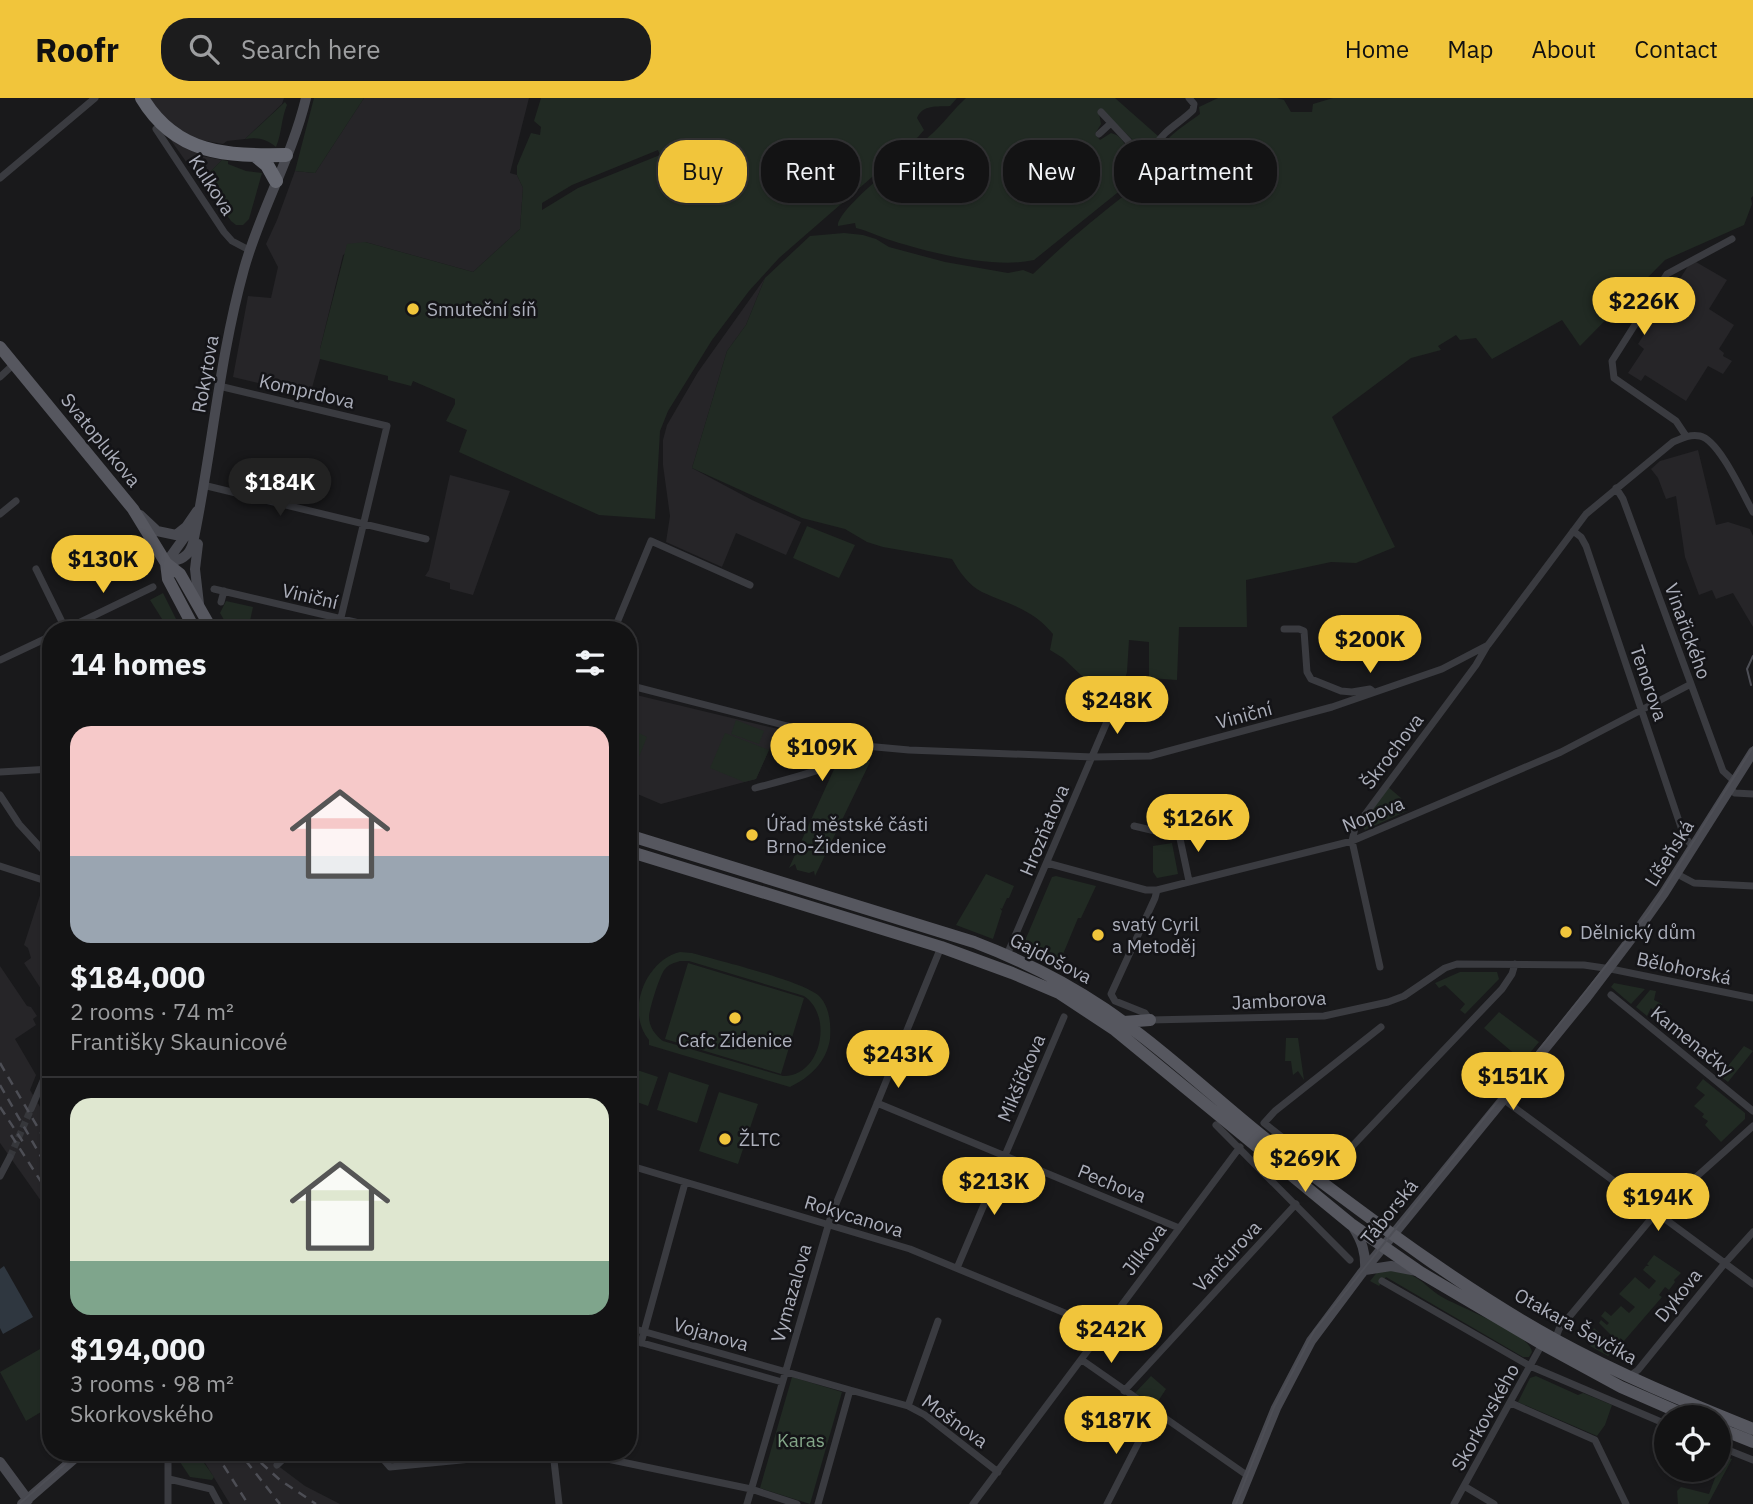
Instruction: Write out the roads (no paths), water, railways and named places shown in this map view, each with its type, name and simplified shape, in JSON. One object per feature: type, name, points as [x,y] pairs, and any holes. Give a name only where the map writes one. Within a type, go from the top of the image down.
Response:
[{"type":"highway","points":[[142,98],[168,130],[199,147],[216,152],[256,156],[286,155]]},
{"type":"highway","points":[[256,156],[267,165],[276,181]]},
{"type":"main road","name":"Svatoplukova","points":[[0,346],[133,509],[166,563],[180,574],[207,621]]},
{"type":"main road","name":"Svatoplukova","points":[[166,563],[168,579],[190,621]]},
{"type":"main road","name":"Gajdošova","points":[[637,838],[951,934],[1007,955],[1062,982],[1124,1023],[1283,1153],[1393,1235]]},
{"type":"main road","name":"Gajdošova","points":[[637,854],[940,947],[1059,993],[1115,1030],[1350,1224],[1383,1247]]},
{"type":"main road","points":[[1124,1023],[1150,1020]]},
{"type":"main road","name":"Otakara Ševčíka","points":[[1393,1235],[1495,1303],[1555,1339],[1628,1377],[1753,1429]]},
{"type":"main road","name":"Otakara Ševčíka","points":[[1383,1247],[1542,1344],[1621,1387],[1662,1405]]},
{"type":"main road","points":[[1731,1433],[1753,1442]]},
{"type":"street","points":[[0,178],[95,98]]},
{"type":"street","name":"Rokytova","points":[[199,509],[219,386],[250,248],[306,98]]},
{"type":"street","points":[[1101,113],[1129,142],[1133,159],[1140,164],[1146,164],[1161,137],[1193,110],[1194,104],[1189,98]]},
{"type":"street","points":[[1099,134],[1111,123]]},
{"type":"street","name":"Kulkova","points":[[156,129],[227,237],[236,244],[250,248]]},
{"type":"street","points":[[1732,239],[1667,274],[1611,366],[1614,378],[1620,384],[1676,421],[1686,436],[1701,436],[1714,444],[1753,512]]},
{"type":"street","points":[[0,377],[14,363]]},
{"type":"street","name":"Komprdova","points":[[219,386],[387,426],[364,524]]},
{"type":"street","name":"Viniční","points":[[637,687],[865,746],[1093,757],[1150,756],[1374,693],[1443,669],[1488,645],[1586,514],[1673,442],[1686,436]]},
{"type":"street","points":[[203,485],[426,539]]},
{"type":"street","name":"Vinařického","points":[[1616,488],[1623,499],[1723,771],[1732,785]]},
{"type":"street","points":[[0,514],[16,501]]},
{"type":"street","points":[[133,509],[157,531],[176,535],[186,527],[199,509]]},
{"type":"street","points":[[166,563],[180,561],[190,552],[199,509]]},
{"type":"street","points":[[199,509],[202,518],[195,569],[200,610]]},
{"type":"street","points":[[340,619],[364,524]]},
{"type":"street","name":"Tenorova","points":[[1573,531],[1581,537],[1586,546],[1684,836],[1693,847]]},
{"type":"street","points":[[618,621],[652,541],[750,585]]},
{"type":"street","points":[[36,569],[61,621]]},
{"type":"street","points":[[83,621],[153,587]]},
{"type":"street","name":"Viniční","points":[[214,589],[349,621]]},
{"type":"street","points":[[221,602],[224,592]]},
{"type":"street","points":[[1284,629],[1297,628],[1304,631],[1309,676],[1341,691],[1370,689],[1374,693]]},
{"type":"street","points":[[0,660],[42,640]]},
{"type":"street","name":"Škrochova","points":[[1352,841],[1358,821],[1455,694],[1488,645]]},
{"type":"street","name":"Nopova","points":[[1047,863],[1146,890],[1157,890],[1352,841],[1561,752],[1691,684]]},
{"type":"street","name":"Hrozňatova","points":[[1001,969],[1115,703]]},
{"type":"street","points":[[755,788],[820,769],[850,757],[865,746]]},
{"type":"street","name":"Líšeňská","points":[[1608,969],[1677,874],[1753,752]]},
{"type":"street","points":[[0,772],[42,770]]},
{"type":"street","points":[[1732,785],[1735,793],[1753,794]]},
{"type":"street","points":[[0,795],[19,824],[42,849]]},
{"type":"street","points":[[1134,827],[1179,834],[1213,827]]},
{"type":"street","points":[[1179,834],[1189,881]]},
{"type":"street","points":[[1352,841],[1380,967]]},
{"type":"street","points":[[0,866],[42,880]]},
{"type":"street","points":[[1677,874],[1694,883],[1753,886]]},
{"type":"street","points":[[1150,1020],[1145,1013],[1115,1001],[1111,994],[1157,890]]},
{"type":"street","name":"Vymazalova","points":[[747,1504],[828,1223],[940,947]]},
{"type":"street","name":"Jamborova","points":[[1150,1020],[1324,1016],[1404,996],[1445,968],[1457,964],[1579,965],[1608,969]]},
{"type":"street","points":[[1381,1027],[1275,1111],[1264,1123],[1310,1161],[1324,1168],[1340,1159],[1502,989],[1515,964]]},
{"type":"street","name":"Bělohorská","points":[[1608,969],[1753,998]]},
{"type":"street","name":"Táborská","points":[[1237,1504],[1276,1408],[1299,1361],[1329,1316],[1608,969]]},
{"type":"street","name":"Kamenačky","points":[[1611,995],[1753,1111]]},
{"type":"street","name":"Mikšíčkova","points":[[957,1268],[1064,1017]]},
{"type":"street","points":[[31,1108],[42,1083]]},
{"type":"street","points":[[1503,1099],[1753,1284]]},
{"type":"street","name":"Pechova","points":[[877,1103],[1179,1228]]},
{"type":"street","points":[[1216,1125],[1350,1259]]},
{"type":"street","points":[[1555,1339],[1559,1329],[1656,1213],[1753,1126]]},
{"type":"street","name":"Jílkova","points":[[973,1504],[1240,1147]]},
{"type":"street","points":[[0,1177],[10,1157]]},
{"type":"street","name":"Rokycanova","points":[[637,1168],[910,1249],[1089,1323],[1102,1332]]},
{"type":"street","points":[[641,1343],[685,1183]]},
{"type":"street","name":"Vančurova","points":[[1124,1391],[1296,1204]]},
{"type":"street","points":[[1350,1224],[1361,1240],[1364,1270],[1391,1266],[1420,1272]]},
{"type":"street","name":"Dykova","points":[[1628,1377],[1638,1370],[1753,1232]]},
{"type":"street","points":[[1382,1281],[1531,1366],[1654,1419]]},
{"type":"street","points":[[908,1406],[938,1321]]},
{"type":"street","name":"Vojanova","points":[[637,1330],[850,1390]]},
{"type":"street","name":"Vojanova","points":[[637,1342],[782,1382]]},
{"type":"street","name":"Skorkovského","points":[[1454,1504],[1542,1344]]},
{"type":"street","points":[[1082,1360],[1248,1476]]},
{"type":"street","points":[[818,1504],[850,1390]]},
{"type":"street","name":"Mošnova","points":[[850,1390],[908,1406],[925,1415],[998,1472]]},
{"type":"street","points":[[1511,1403],[1595,1440],[1626,1504]]},
{"type":"street","points":[[1107,1504],[1154,1412]]},
{"type":"street","points":[[1731,1451],[1753,1460]]},
{"type":"street","points":[[0,1462],[27,1502],[72,1461]]},
{"type":"street","points":[[168,1461],[168,1504]]},
{"type":"street","points":[[277,1465],[281,1461]]},
{"type":"street","points":[[385,1461],[390,1467],[451,1461]]},
{"type":"street","points":[[555,1461],[559,1504]]},
{"type":"street","points":[[618,1461],[751,1489],[797,1504]]},
{"type":"street","points":[[169,1479],[211,1489],[219,1504]]},
{"type":"street","points":[[1464,1486],[1494,1504]]},
{"type":"tunnel","points":[[10,1157],[31,1109]]},
{"type":"tram line","points":[[1751,685],[1747,669],[1753,656]]},
{"type":"tram line","points":[[1236,1504],[1274,1407],[1314,1331],[1649,912],[1753,747]]},
{"type":"tram line","points":[[19,1504],[69,1461]]},
{"type":"railway","points":[[0,1063],[42,1135]]},
{"type":"railway","points":[[0,1085],[42,1158]]},
{"type":"railway","points":[[0,1107],[23,1142]]},
{"type":"railway","points":[[11,1135],[42,1183]]},
{"type":"railway","points":[[221,1461],[248,1504]]},
{"type":"railway","points":[[246,1461],[280,1504]]},
{"type":"railway","points":[[259,1461],[280,1480],[316,1504]]},
{"type":"place","name":"Smuteční síň","points":[[413,309]]},
{"type":"place","name":"Úřad městské části Brno-Židenice","points":[[752,835]]},
{"type":"place","name":"Dělnický dům","points":[[1566,932]]},
{"type":"place","name":"svatý Cyril a Metoděj","points":[[1098,935]]},
{"type":"place","name":"Cafc Zidenice","points":[[735,1018]]},
{"type":"place","name":"ŽLTC","points":[[725,1139]]},
{"type":"park label","name":"Karas","points":[[801,1440]]}]
